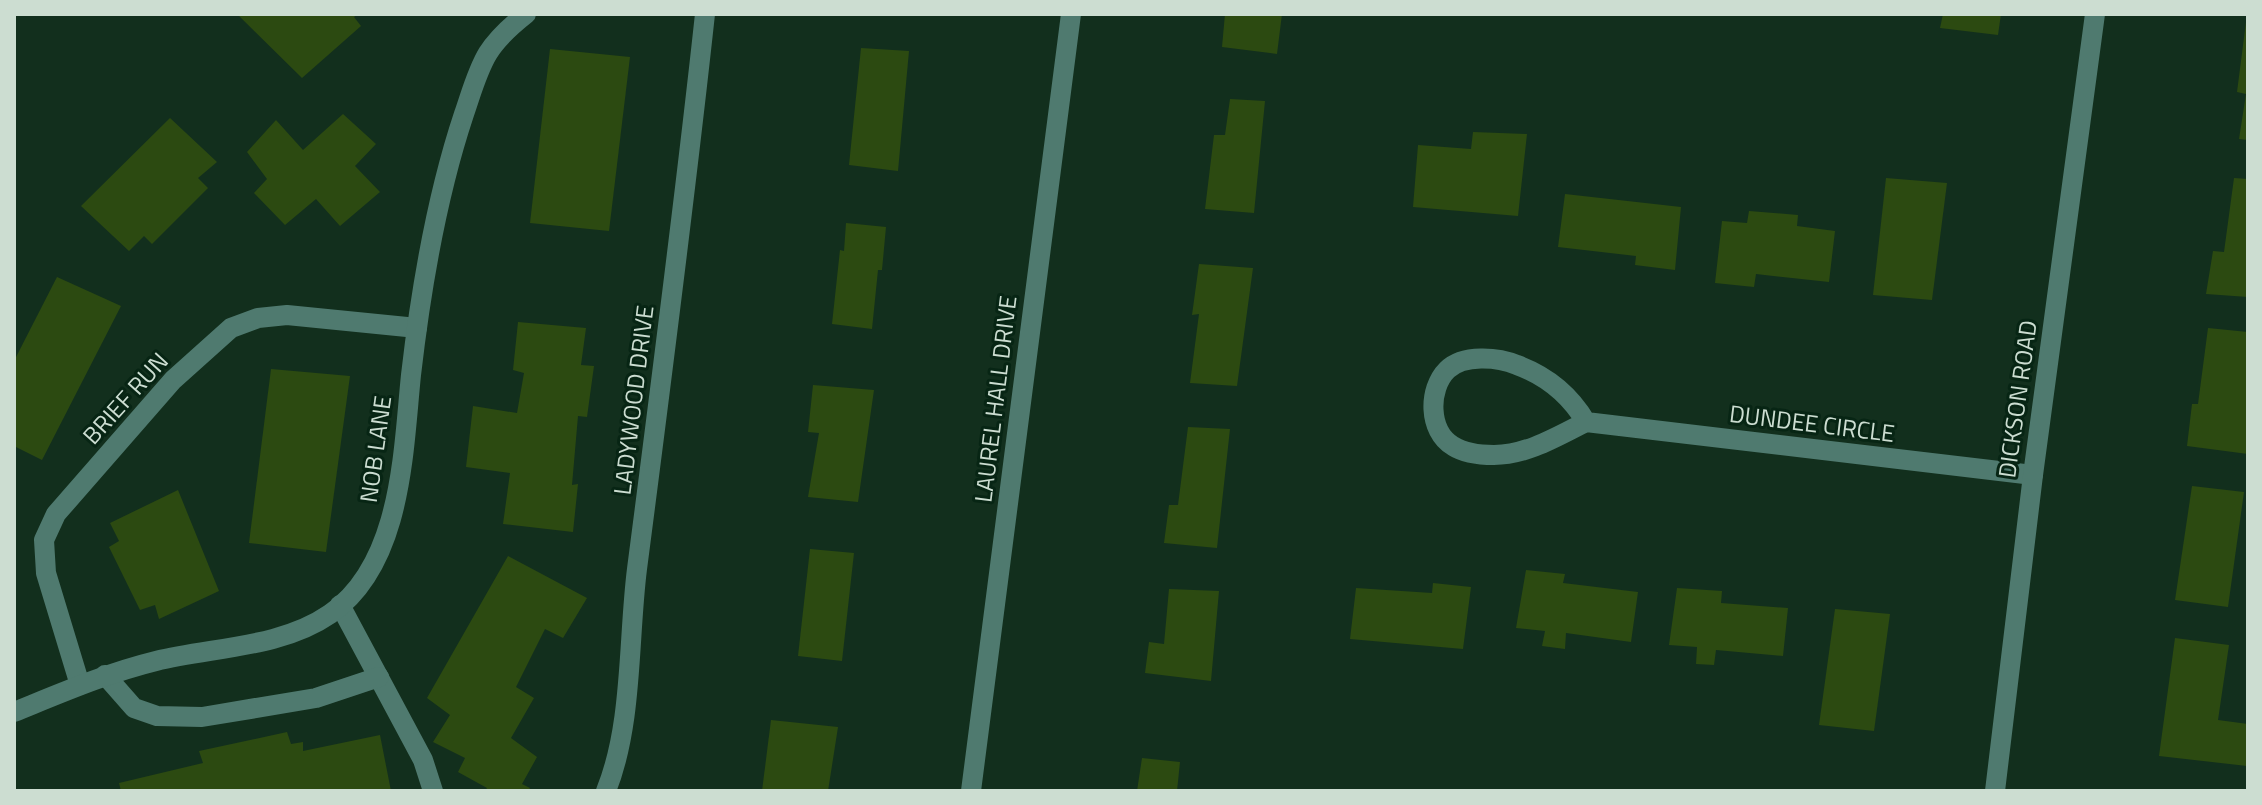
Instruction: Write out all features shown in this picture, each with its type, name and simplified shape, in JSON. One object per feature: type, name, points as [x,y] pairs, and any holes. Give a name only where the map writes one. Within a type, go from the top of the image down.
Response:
[{"type":"street","name":"NOB LANE","points":[[14,712],[105,675],[160,660],[275,638],[330,614],[352,595],[379,551],[398,497],[417,328],[444,181],[474,84],[488,53],[502,35],[526,14]]},
{"type":"street","name":"LADYWOOD DRIVE","points":[[606,791],[616,763],[625,702],[634,593],[705,14]]},
{"type":"street","name":"LAUREL HALL DRIVE","points":[[971,791],[1071,14]]},
{"type":"street","name":"DICKSON ROAD","points":[[1995,791],[2033,475],[2095,14]]},
{"type":"street","name":"BRIEF RUN","points":[[80,685],[46,573],[44,540],[56,514],[173,380],[231,328],[258,318],[302,316],[417,328]]},
{"type":"street","points":[[1482,358],[1510,362],[1533,370],[1555,385],[1575,404],[1586,422],[1547,442],[1520,451],[1495,455],[1468,452],[1451,446],[1439,432],[1433,415],[1434,399],[1442,377],[1458,363],[1482,358]]},
{"type":"street","name":"DUNDEE CIRCLE","points":[[1586,422],[2033,475]]},
{"type":"street","points":[[340,605],[423,760],[433,791]]},
{"type":"street","points":[[105,675],[134,708],[157,716],[202,717],[316,698],[379,677]]},
{"type":"building","points":[[237,14],[358,14],[354,17],[361,26],[302,78]]},
{"type":"building","points":[[1225,14],[1282,14],[1277,54],[1222,47]]},
{"type":"building","points":[[1943,14],[2001,14],[1998,35],[1940,28]]},
{"type":"building","points":[[2246,22],[2248,140],[2239,139],[2246,94],[2237,92]]},
{"type":"building","points":[[861,48],[909,51],[898,171],[849,165]]},
{"type":"building","points":[[550,49],[630,57],[609,231],[530,223]]},
{"type":"building","points":[[1230,99],[1265,101],[1254,213],[1205,209],[1214,135],[1225,135]]},
{"type":"building","points":[[343,114],[376,144],[355,166],[380,192],[340,226],[316,199],[285,225],[254,193],[267,179],[247,152],[276,120],[303,150]]},
{"type":"building","points":[[170,118],[217,162],[198,178],[208,188],[152,244],[144,236],[129,251],[81,206]]},
{"type":"building","points":[[1473,132],[1527,134],[1518,216],[1413,207],[1418,145],[1471,149]]},
{"type":"building","points":[[1886,178],[1947,183],[1932,300],[1873,295]]},
{"type":"building","points":[[2234,178],[2248,179],[2248,297],[2206,294],[2213,251],[2224,252]]},
{"type":"building","points":[[1565,194],[1681,207],[1675,270],[1635,265],[1636,256],[1558,247]]},
{"type":"building","points":[[1749,211],[1798,215],[1797,226],[1835,231],[1829,282],[1756,274],[1754,287],[1715,283],[1722,221],[1747,223]]},
{"type":"building","points":[[846,223],[886,227],[872,329],[832,324]]},
{"type":"building","points":[[1199,264],[1253,268],[1237,386],[1190,383],[1199,314],[1192,315]]},
{"type":"building","points":[[57,277],[121,306],[42,460],[14,446],[14,361]]},
{"type":"building","points":[[518,322],[586,328],[581,365],[594,366],[587,417],[578,416],[572,485],[578,484],[573,532],[503,524],[510,473],[466,467],[473,406],[517,413],[524,373],[513,370]]},
{"type":"building","points":[[2208,328],[2248,332],[2248,454],[2187,446],[2192,404],[2198,404]]},
{"type":"building","points":[[271,369],[350,376],[326,552],[249,543]]},
{"type":"building","points":[[813,385],[874,390],[858,502],[808,497],[819,433],[808,432]]},
{"type":"building","points":[[1188,427],[1230,429],[1217,548],[1164,543],[1169,505],[1178,505]]},
{"type":"building","points":[[2192,486],[2244,492],[2228,607],[2175,600]]},
{"type":"building","points":[[178,490],[219,591],[159,619],[155,605],[140,610],[109,547],[119,541],[110,523]]},
{"type":"building","points":[[810,549],[854,553],[842,661],[798,656]]},
{"type":"building","points":[[508,556],[587,598],[563,638],[545,629],[516,687],[534,698],[511,738],[537,757],[522,784],[530,788],[528,791],[485,791],[487,788],[458,772],[465,758],[433,742],[450,715],[427,698]]},
{"type":"building","points":[[1526,570],[1565,574],[1563,583],[1638,592],[1631,642],[1566,633],[1565,649],[1542,646],[1545,631],[1516,628]]},
{"type":"building","points":[[1433,583],[1471,587],[1463,649],[1350,639],[1356,588],[1432,593]]},
{"type":"building","points":[[1677,588],[1722,591],[1721,603],[1788,608],[1783,656],[1716,650],[1714,665],[1696,664],[1697,647],[1669,645]]},
{"type":"building","points":[[1169,589],[1219,591],[1211,681],[1145,673],[1149,642],[1164,644]]},
{"type":"building","points":[[1835,609],[1890,614],[1874,731],[1819,725]]},
{"type":"building","points":[[2175,638],[2229,645],[2218,720],[2248,724],[2247,766],[2159,756]]},
{"type":"building","points":[[771,720],[838,727],[828,791],[762,791]]},
{"type":"building","points":[[287,732],[291,744],[303,742],[303,751],[380,735],[391,791],[121,791],[119,783],[203,763],[199,751]]},
{"type":"building","points":[[1142,758],[1180,762],[1177,791],[1137,791]]}]
